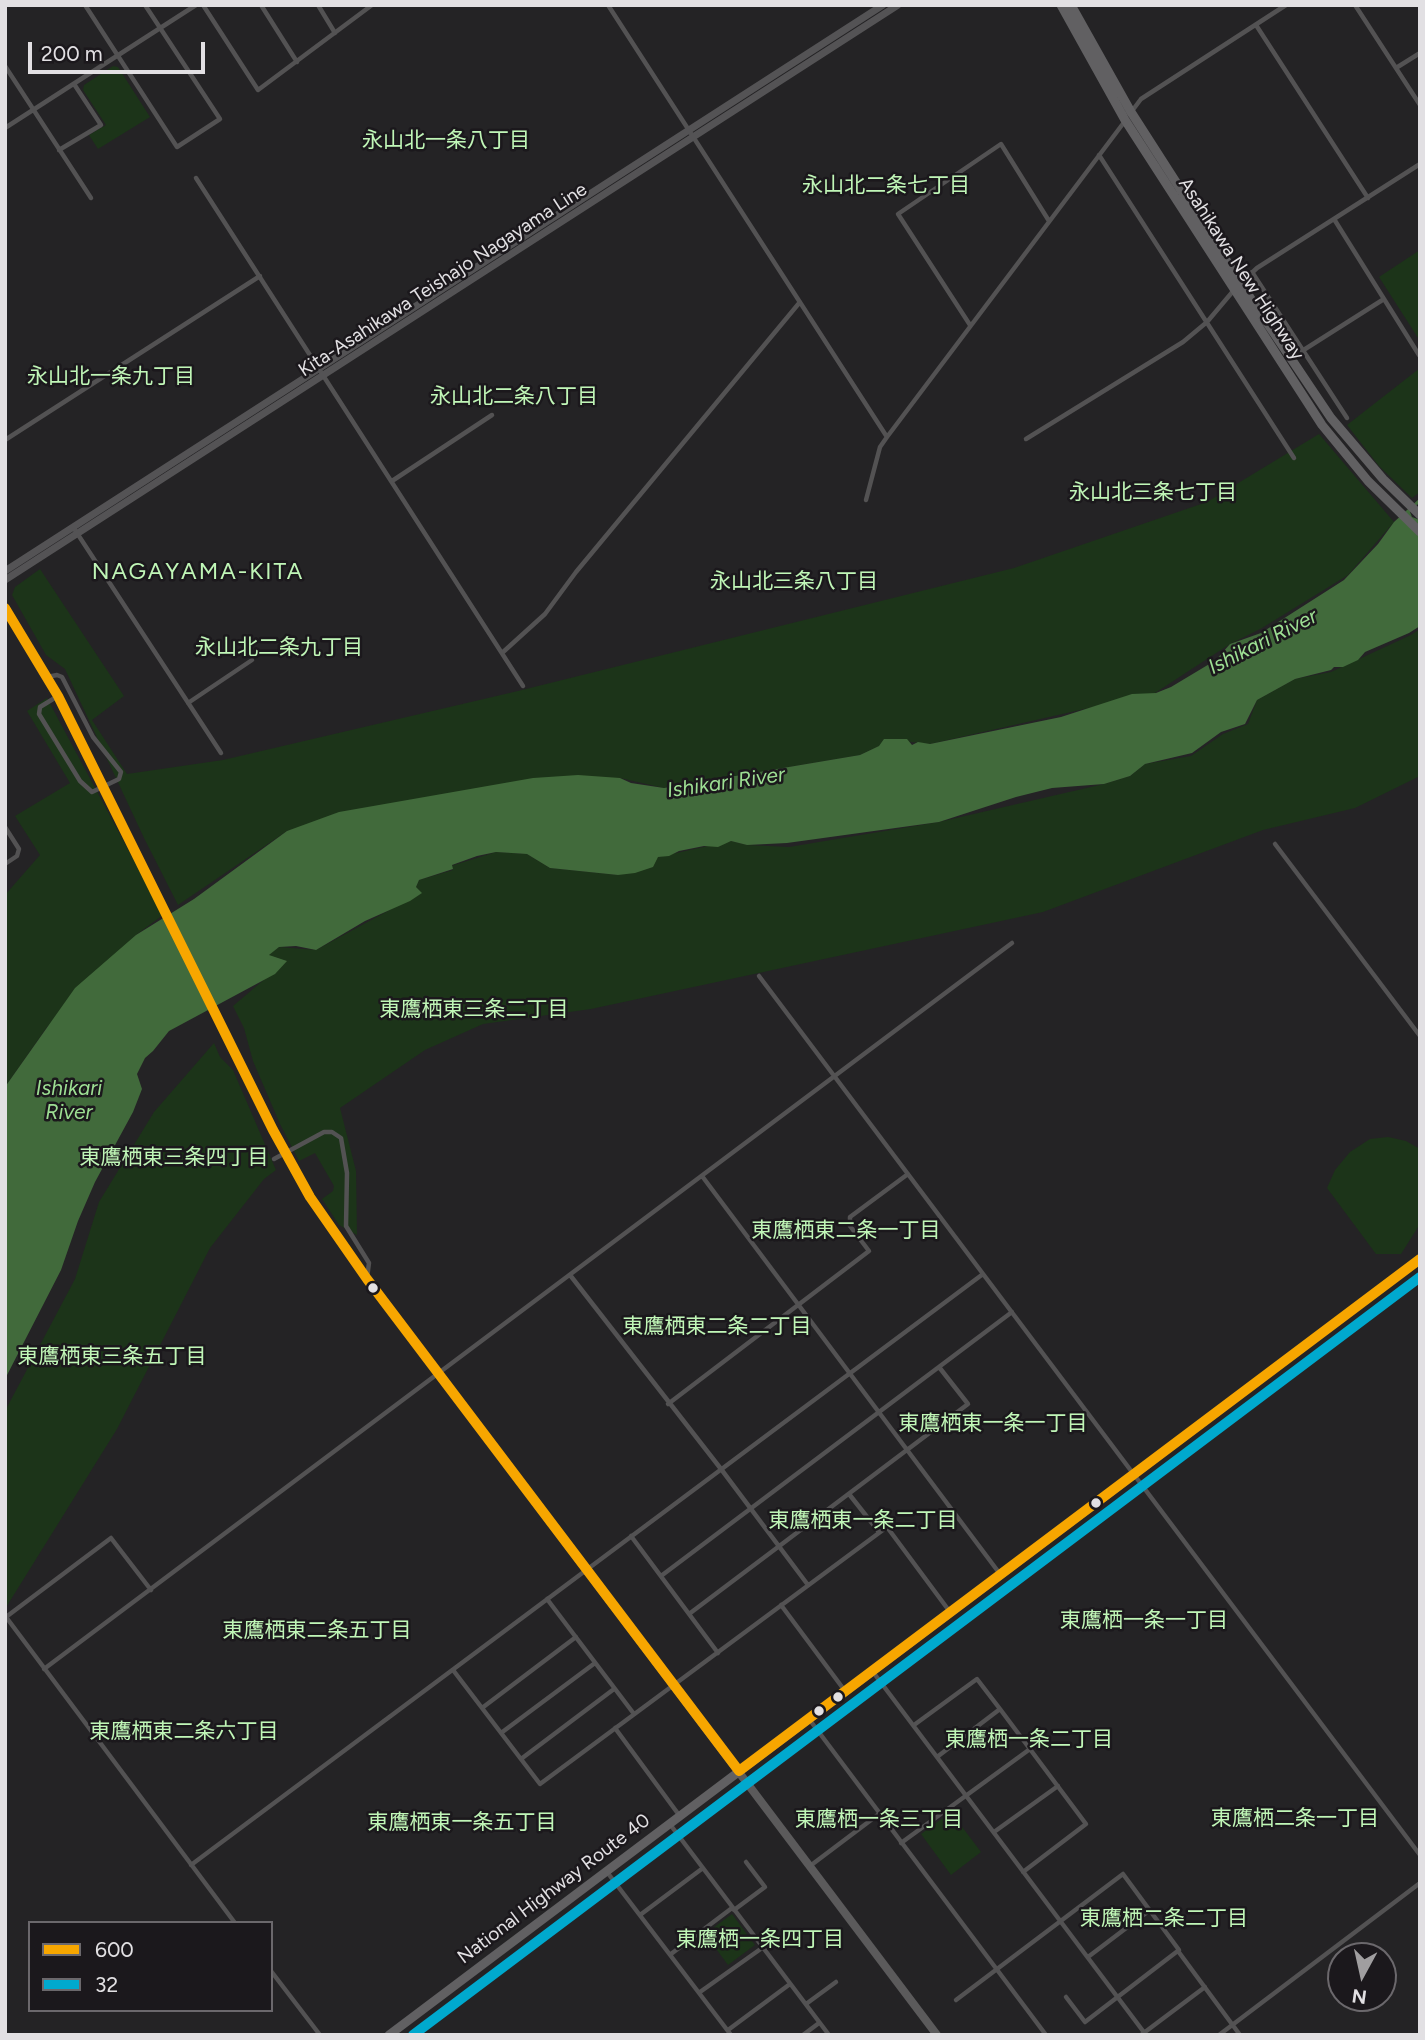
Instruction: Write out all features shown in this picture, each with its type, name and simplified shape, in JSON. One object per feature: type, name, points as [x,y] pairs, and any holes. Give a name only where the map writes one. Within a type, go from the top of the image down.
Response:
[{"type":"highway","name":"Asahikawa New Highway","points":[[1061,5],[1322,425],[1384,498],[1420,532]]},
{"type":"highway","name":"Asahikawa New Highway","points":[[1072,5],[1128,116]]},
{"type":"highway","name":"Asahikawa New Highway","points":[[1237,287],[1344,435],[1420,515]]},
{"type":"highway","name":"National Highway Route 40","points":[[389,2035],[1420,1259]]},
{"type":"main road","name":"Kita-Asahikawa Teishajo Nagayama Line","points":[[5,571],[321,372],[690,134],[883,5]]},
{"type":"main road","name":"Kita-Asahikawa Teishajo Nagayama Line","points":[[690,134],[898,5]]},
{"type":"main road","name":"Kita-Asahikawa Teishajo Nagayama Line","points":[[5,580],[321,372]]},
{"type":"main road","points":[[5,608],[58,695],[273,1130],[310,1197],[438,1374],[937,2035]]},
{"type":"street","points":[[85,5],[177,147],[220,119],[145,5]]},
{"type":"street","points":[[5,128],[195,5]]},
{"type":"street","points":[[203,5],[258,90],[372,5]]},
{"type":"street","points":[[261,5],[297,62]]},
{"type":"street","points":[[318,5],[335,33]]},
{"type":"street","points":[[607,5],[887,437]]},
{"type":"street","points":[[866,500],[880,447],[1141,99],[1286,5]]},
{"type":"street","points":[[1355,5],[1420,105]]},
{"type":"street","points":[[1256,25],[1368,198]]},
{"type":"street","points":[[1396,68],[1420,53]]},
{"type":"street","points":[[5,66],[91,198]]},
{"type":"street","points":[[59,150],[101,125],[74,84]]},
{"type":"street","points":[[970,325],[898,214],[1001,144],[1049,221]]},
{"type":"street","points":[[1099,155],[1294,458]]},
{"type":"street","points":[[1026,439],[1183,342],[1207,322],[1251,272],[1420,164]]},
{"type":"street","points":[[196,178],[523,686]]},
{"type":"street","points":[[1334,219],[1419,355]]},
{"type":"street","points":[[1251,272],[1347,418]]},
{"type":"street","points":[[5,440],[260,276]]},
{"type":"street","points":[[1302,351],[1384,299]]},
{"type":"street","points":[[502,653],[545,614],[576,572],[800,302]]},
{"type":"street","points":[[392,481],[492,415]]},
{"type":"street","points":[[73,527],[221,753]]},
{"type":"street","points":[[188,703],[253,660]]},
{"type":"street","points":[[47,677],[62,677],[93,737],[121,772],[119,779],[92,792],[80,780],[38,714],[40,707],[58,695]]},
{"type":"street","points":[[5,827],[19,849],[17,856],[5,864]]},
{"type":"street","points":[[1275,844],[1420,1036]]},
{"type":"street","points":[[44,1669],[1012,943]]},
{"type":"street","points":[[759,976],[1420,1855]]},
{"type":"street","points":[[274,1159],[324,1132],[332,1132],[341,1138],[347,1172],[346,1226],[369,1263],[367,1279]]},
{"type":"street","points":[[668,1404],[869,1251],[850,1226],[850,1217],[908,1174]]},
{"type":"street","points":[[702,1176],[1001,1575]]},
{"type":"street","points":[[191,1865],[983,1274]]},
{"type":"street","points":[[570,1275],[808,1586]]},
{"type":"street","points":[[661,1576],[1012,1312]]},
{"type":"street","points":[[689,1615],[968,1404],[939,1367]]},
{"type":"street","points":[[849,1494],[879,1532]]},
{"type":"street","points":[[453,1670],[540,1784],[887,1527],[950,1613]]},
{"type":"street","points":[[631,1536],[718,1653]]},
{"type":"street","points":[[151,1590],[111,1538],[6,1617],[233,1921]]},
{"type":"street","points":[[547,1599],[634,1714]]},
{"type":"street","points":[[781,1605],[846,1691]]},
{"type":"street","points":[[482,1708],[576,1637]]},
{"type":"street","points":[[502,1733],[595,1663]]},
{"type":"street","points":[[872,1671],[1144,2034],[1205,1987]]},
{"type":"street","points":[[914,1725],[977,1679],[1058,1786],[1086,1825],[1023,1872]]},
{"type":"street","points":[[521,1759],[614,1689]]},
{"type":"street","points":[[937,1757],[1000,1709]]},
{"type":"street","points":[[808,1719],[1046,2035]]},
{"type":"street","points":[[615,1728],[680,1816]]},
{"type":"street","points":[[901,1843],[1030,1749]]},
{"type":"street","points":[[994,1832],[1058,1786]]},
{"type":"street","points":[[810,1866],[879,1814]]},
{"type":"street","points":[[669,1823],[829,2035]]},
{"type":"street","points":[[671,1954],[765,1887],[746,1862]]},
{"type":"street","points":[[640,1915],[703,1868]]},
{"type":"street","points":[[606,1871],[729,2032],[790,1984]]},
{"type":"street","points":[[956,2000],[1123,1874],[1240,2035]]},
{"type":"street","points":[[1219,2035],[1420,1883]]},
{"type":"street","points":[[1088,1957],[1150,1910]]},
{"type":"street","points":[[700,1992],[762,1948]]},
{"type":"street","points":[[1066,1997],[1086,2022],[1178,1951]]},
{"type":"street","points":[[273,1974],[320,2035]]},
{"type":"street","points":[[806,2004],[836,1982]]},
{"type":"street","points":[[803,2035],[819,2023]]},
{"type":"shaded area","points":[[113,66],[118,67],[150,117],[98,149],[89,135],[106,125],[83,90],[84,85]]},
{"type":"shaded area","points":[[1420,250],[1420,341],[1379,277]]},
{"type":"shaded area","points":[[1420,368],[1420,492],[1412,498],[1379,466],[1347,425]]},
{"type":"shaded area","points":[[1319,434],[1394,522],[1348,575],[1262,628],[1230,644],[1155,693],[930,744],[892,740],[860,755],[664,788],[620,778],[287,831],[178,905],[65,669],[46,655],[12,595],[15,587],[40,569],[124,696],[92,720],[127,774],[223,760],[518,691],[1014,568],[1207,502]]},
{"type":"shaded area","points":[[1420,629],[1420,776],[1355,808],[1263,830],[1043,912],[591,1009],[483,1024],[425,1050],[340,1108],[356,1171],[357,1235],[339,1225],[322,1199],[333,1191],[334,1186],[315,1153],[299,1161],[253,1061],[244,1028],[233,1006],[286,961],[268,955],[279,947],[316,950],[421,893],[416,887],[419,880],[453,870],[451,866],[496,852],[527,854],[550,868],[618,875],[658,857],[731,841],[747,845],[789,847],[939,822],[1104,784],[1130,776],[1145,764],[1191,756],[1223,734],[1248,724],[1257,700],[1295,679],[1331,672]]},
{"type":"shaded area","points":[[47,698],[163,915],[136,935],[47,1027],[5,1087],[5,895],[40,855],[15,816],[70,783],[27,711]]},
{"type":"shaded area","points":[[214,1043],[220,1057],[233,1070],[276,1170],[264,1179],[210,1248],[117,1429],[5,1609],[5,1411],[75,1279],[99,1202],[154,1112]]},
{"type":"shaded area","points":[[1388,1137],[1406,1141],[1420,1149],[1420,1224],[1401,1254],[1376,1254],[1327,1188],[1335,1170],[1350,1152],[1370,1139]]},
{"type":"shaded area","points":[[951,1812],[981,1852],[951,1875],[921,1834]]},
{"type":"shaded area","points":[[732,1914],[755,1945],[728,1965],[705,1934]]},
{"type":"water","name":"Ishikari River","points":[[1420,498],[1420,502],[1410,512],[1412,517],[1420,520],[1420,626],[1365,652],[1358,660],[1343,667],[1334,667],[1295,679],[1257,700],[1245,724],[1221,732],[1192,753],[1145,764],[1130,776],[1104,784],[1052,788],[939,822],[787,843],[747,845],[731,841],[718,847],[704,846],[658,857],[653,867],[635,873],[618,875],[550,868],[527,854],[496,852],[477,856],[452,865],[453,869],[419,880],[416,887],[422,893],[365,921],[316,950],[296,946],[279,947],[269,955],[287,961],[275,974],[169,1031],[145,1058],[137,1074],[142,1089],[133,1112],[95,1182],[61,1270],[5,1379],[5,1087],[75,988],[136,935],[194,899],[287,831],[339,812],[533,778],[578,775],[620,778],[631,783],[664,788],[860,755],[879,746],[884,739],[907,739],[912,745],[918,742],[930,744],[1061,717],[1132,694],[1156,693],[1216,660],[1230,644],[1261,633],[1344,580],[1378,544],[1394,522]]},
{"type":"transit line","name":"600","points":[[5,608],[58,696],[273,1130],[310,1197],[367,1279],[739,1771],[1420,1259]]},
{"type":"transit line","name":"32","points":[[413,2035],[1420,1277]]},
{"type":"district","name":"永山北一条八丁目","points":[[446,141]]},
{"type":"district","name":"永山北二条七丁目","points":[[886,186]]},
{"type":"district","name":"永山北一条九丁目","points":[[111,377]]},
{"type":"district","name":"永山北二条八丁目","points":[[514,397]]},
{"type":"district","name":"永山北三条七丁目","points":[[1153,493]]},
{"type":"district","name":"NAGAYAMA-KITA","points":[[198,572]]},
{"type":"district","name":"永山北三条八丁目","points":[[794,582]]},
{"type":"district","name":"永山北二条九丁目","points":[[279,648]]},
{"type":"district","name":"東鷹栖東三条二丁目","points":[[474,1010]]},
{"type":"district","name":"東鷹栖東三条四丁目","points":[[174,1158]]},
{"type":"district","name":"東鷹栖東二条一丁目","points":[[846,1231]]},
{"type":"district","name":"東鷹栖東二条二丁目","points":[[717,1327]]},
{"type":"district","name":"東鷹栖東三条五丁目","points":[[112,1357]]},
{"type":"district","name":"東鷹栖東一条一丁目","points":[[993,1424]]},
{"type":"district","name":"東鷹栖東一条二丁目","points":[[863,1521]]},
{"type":"district","name":"東鷹栖一条一丁目","points":[[1144,1621]]},
{"type":"district","name":"東鷹栖東二条五丁目","points":[[317,1631]]},
{"type":"district","name":"東鷹栖東二条六丁目","points":[[184,1732]]},
{"type":"district","name":"東鷹栖一条二丁目","points":[[1029,1740]]},
{"type":"district","name":"東鷹栖二条一丁目","points":[[1295,1819]]},
{"type":"district","name":"東鷹栖一条三丁目","points":[[879,1820]]},
{"type":"district","name":"東鷹栖東一条五丁目","points":[[462,1823]]},
{"type":"district","name":"東鷹栖二条二丁目","points":[[1164,1919]]},
{"type":"district","name":"東鷹栖一条四丁目","points":[[760,1940]]}]
